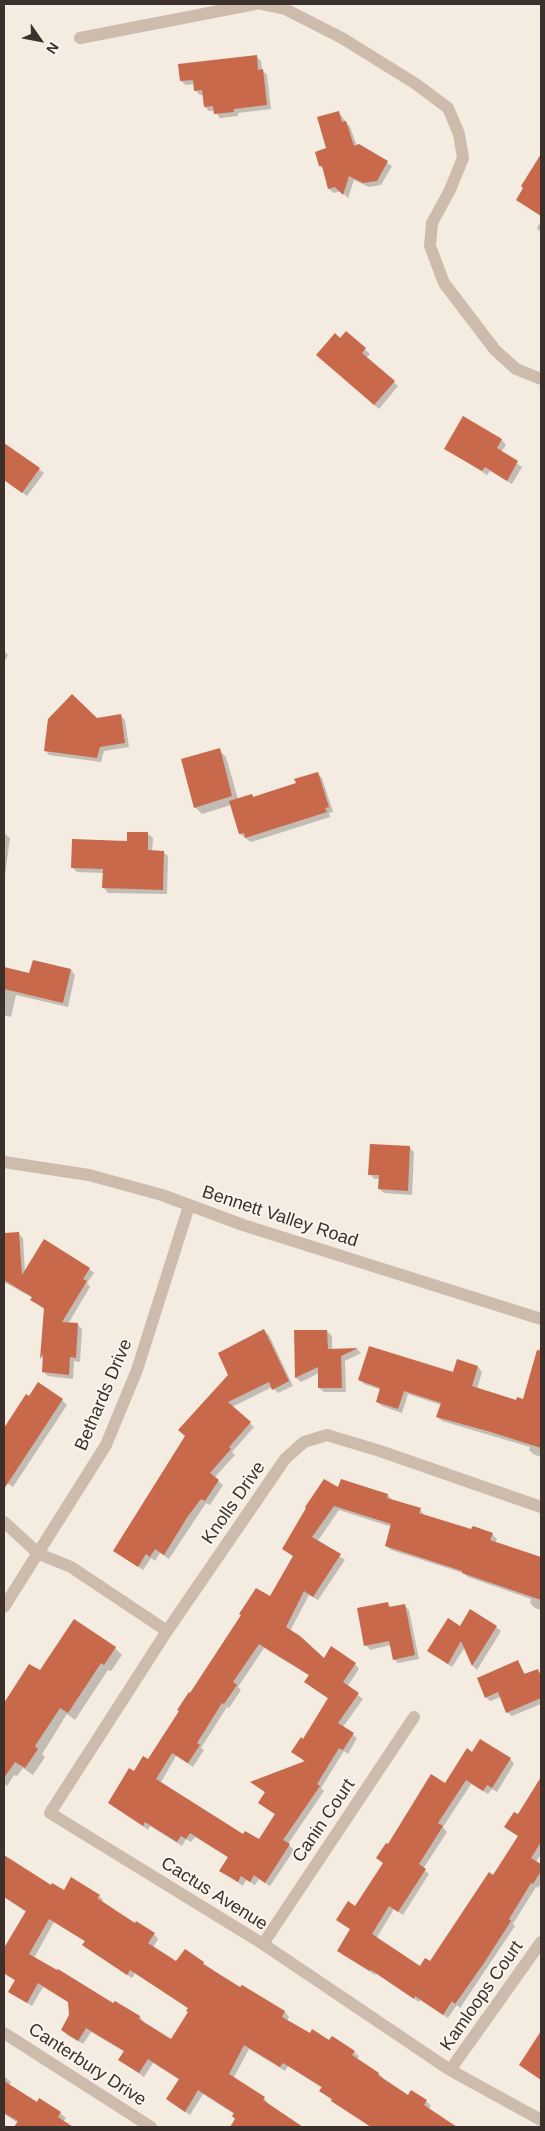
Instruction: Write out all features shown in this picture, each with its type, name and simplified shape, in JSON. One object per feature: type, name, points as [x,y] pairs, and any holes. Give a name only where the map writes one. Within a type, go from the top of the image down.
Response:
[{"type":"street","points":[[80,38],[255,4]]},
{"type":"street","points":[[261,4],[285,9],[342,38],[416,84],[448,108],[459,134],[463,158],[450,190],[432,223],[430,246],[444,283],[495,350],[516,369],[541,379]]},
{"type":"street","name":"Bennett Valley Road","points":[[4,1162],[88,1175],[162,1195],[242,1225],[541,1319]]},
{"type":"street","name":"Bethards Drive","points":[[4,1608],[106,1445],[136,1370],[189,1206]]},
{"type":"street","name":"Knolls Drive","points":[[167,1632],[285,1459],[304,1442],[327,1435],[380,1451],[541,1506]]},
{"type":"street","points":[[4,1522],[39,1554],[71,1567],[167,1632]]},
{"type":"street","name":"Cactus Avenue","points":[[167,1632],[50,1813],[263,1944],[450,2070],[541,2120]]},
{"type":"street","name":"Canin Court","points":[[263,1944],[414,1716]]},
{"type":"street","name":"Kamloops Court","points":[[450,2070],[541,1942]]},
{"type":"street","name":"Canterbury Drive","points":[[4,2033],[151,2127]]},
{"type":"building","points":[[257,55],[258,70],[263,69],[267,105],[234,109],[234,112],[214,114],[213,106],[204,107],[202,90],[194,91],[193,80],[180,81],[178,64]]},
{"type":"building","points":[[339,111],[342,122],[346,121],[354,146],[359,144],[388,161],[377,181],[363,183],[349,176],[343,195],[335,187],[328,189],[322,166],[319,166],[315,152],[326,148],[317,117]]},
{"type":"building","points":[[541,154],[541,216],[516,200],[523,188],[521,186]]},
{"type":"building","points":[[346,331],[366,348],[362,353],[395,381],[374,405],[316,355],[335,333],[340,338]]},
{"type":"building","points":[[463,416],[502,439],[497,448],[518,461],[507,481],[485,467],[482,471],[444,449]]},
{"type":"building","points":[[4,443],[40,468],[22,493],[4,480]]},
{"type":"building","points":[[72,694],[97,718],[121,714],[125,743],[100,747],[97,758],[44,751],[48,719]]},
{"type":"building","points":[[220,748],[232,796],[194,808],[181,759]]},
{"type":"building","points":[[318,772],[329,807],[325,808],[327,812],[245,838],[244,833],[239,834],[229,801],[252,794],[253,797],[296,783],[294,779]]},
{"type":"building","points":[[127,832],[148,832],[148,850],[164,851],[163,890],[102,888],[103,869],[71,868],[72,839],[127,841]]},
{"type":"building","points":[[33,960],[71,969],[63,1003],[4,989],[4,967],[29,973]]},
{"type":"building","points":[[370,1144],[410,1146],[408,1191],[378,1189],[379,1175],[368,1175]]},
{"type":"building","points":[[19,1232],[22,1275],[44,1239],[90,1268],[83,1279],[87,1281],[62,1322],[78,1323],[76,1358],[70,1357],[69,1375],[42,1372],[43,1354],[40,1359],[44,1308],[30,1300],[32,1297],[4,1280],[4,1233]]},
{"type":"building","points":[[264,1329],[289,1381],[272,1390],[269,1382],[228,1402],[251,1422],[210,1473],[219,1480],[205,1501],[201,1499],[188,1516],[164,1555],[155,1549],[150,1557],[146,1554],[138,1567],[113,1551],[185,1436],[178,1430],[228,1375],[218,1353]]},
{"type":"building","points":[[294,1330],[327,1330],[328,1349],[358,1348],[341,1356],[342,1388],[318,1388],[318,1367],[295,1378]]},
{"type":"building","points":[[369,1346],[453,1372],[457,1359],[478,1366],[472,1386],[516,1400],[517,1397],[523,1399],[537,1350],[541,1351],[541,1448],[436,1417],[441,1403],[404,1391],[398,1409],[376,1402],[380,1388],[358,1380]]},
{"type":"building","points":[[38,1382],[63,1399],[4,1489],[4,1428],[26,1394],[29,1396]]},
{"type":"building","points":[[324,1479],[338,1487],[341,1479],[388,1494],[387,1498],[421,1508],[419,1513],[471,1529],[473,1526],[493,1533],[490,1540],[541,1557],[541,1600],[462,1573],[462,1571],[385,1546],[391,1524],[334,1506],[312,1537],[341,1554],[313,1597],[304,1591],[286,1627],[300,1636],[324,1658],[331,1646],[356,1663],[343,1682],[359,1693],[338,1723],[354,1733],[343,1750],[339,1748],[317,1784],[320,1786],[283,1840],[290,1844],[265,1883],[254,1875],[250,1882],[241,1876],[238,1882],[219,1871],[228,1857],[190,1833],[186,1839],[181,1836],[177,1842],[145,1822],[143,1826],[108,1803],[129,1768],[134,1771],[143,1756],[148,1759],[179,1711],[177,1710],[241,1615],[239,1614],[256,1588],[270,1596],[293,1556],[282,1549],[305,1507]],"holes":[[[259,1644],[309,1675],[304,1682],[328,1698],[303,1739],[301,1737],[291,1752],[305,1761],[250,1782],[265,1792],[258,1803],[275,1814],[259,1839],[245,1831],[243,1834],[156,1779],[172,1753],[188,1763],[200,1745],[197,1743],[222,1703],[224,1704],[237,1685],[233,1682]]]},
{"type":"building","points":[[388,1602],[389,1607],[405,1604],[415,1655],[393,1660],[389,1641],[364,1646],[357,1608]]},
{"type":"building","points":[[470,1609],[497,1626],[472,1666],[461,1641],[448,1664],[427,1651],[448,1618],[460,1626]]},
{"type":"building","points":[[74,1619],[116,1647],[104,1665],[101,1663],[68,1713],[60,1708],[35,1746],[38,1749],[25,1768],[15,1762],[4,1778],[4,1703],[29,1664],[40,1670]]},
{"type":"building","points":[[518,1660],[524,1674],[538,1669],[541,1677],[541,1698],[506,1713],[498,1692],[485,1698],[477,1678]]},
{"type":"building","points":[[480,1739],[511,1758],[492,1788],[487,1785],[483,1791],[466,1780],[438,1823],[443,1826],[419,1864],[426,1869],[398,1912],[389,1906],[372,1934],[420,1966],[425,1958],[430,1961],[489,1872],[493,1875],[518,1836],[504,1827],[514,1812],[518,1814],[541,1777],[541,1842],[531,1858],[541,1864],[541,1871],[533,1884],[531,1883],[509,1919],[511,1921],[484,1963],[455,2004],[452,2001],[443,2015],[415,1996],[414,1999],[371,1970],[337,1951],[350,1929],[336,1920],[348,1901],[355,1906],[383,1863],[376,1858],[386,1843],[388,1844],[431,1774],[445,1783],[467,1748],[472,1752]]},
{"type":"building","points":[[4,1855],[51,1885],[52,1883],[64,1890],[71,1877],[100,1895],[97,1898],[135,1923],[136,1921],[155,1933],[148,1943],[176,1961],[185,1949],[204,1962],[203,1964],[240,1987],[242,1985],[285,2011],[282,2017],[310,2033],[312,2029],[329,2040],[332,2036],[355,2051],[352,2055],[379,2073],[378,2075],[408,2095],[411,2090],[427,2100],[424,2105],[457,2127],[371,2127],[331,2101],[332,2099],[319,2091],[322,2087],[283,2063],[280,2067],[244,2045],[229,2074],[265,2097],[263,2100],[303,2127],[230,2127],[235,2119],[232,2116],[234,2113],[198,2090],[185,2112],[166,2099],[179,2079],[148,2059],[139,2073],[118,2060],[124,2051],[86,2028],[78,2041],[61,2030],[69,2015],[68,2002],[38,1983],[27,2003],[8,1992],[15,1980],[4,1973],[4,1948],[26,1911],[4,1897]],"holes":[[[49,1919],[85,1941],[82,1945],[127,1975],[130,1970],[188,2008],[186,2011],[188,2012],[171,2039],[139,2019],[140,2016],[115,2001],[113,2003],[58,1969],[29,1954]]]},
{"type":"building","points":[[541,2031],[541,2080],[519,2065]]},
{"type":"building","points":[[4,2081],[37,2102],[39,2098],[61,2112],[58,2117],[73,2127],[14,2127],[18,2121],[4,2113]]}]
